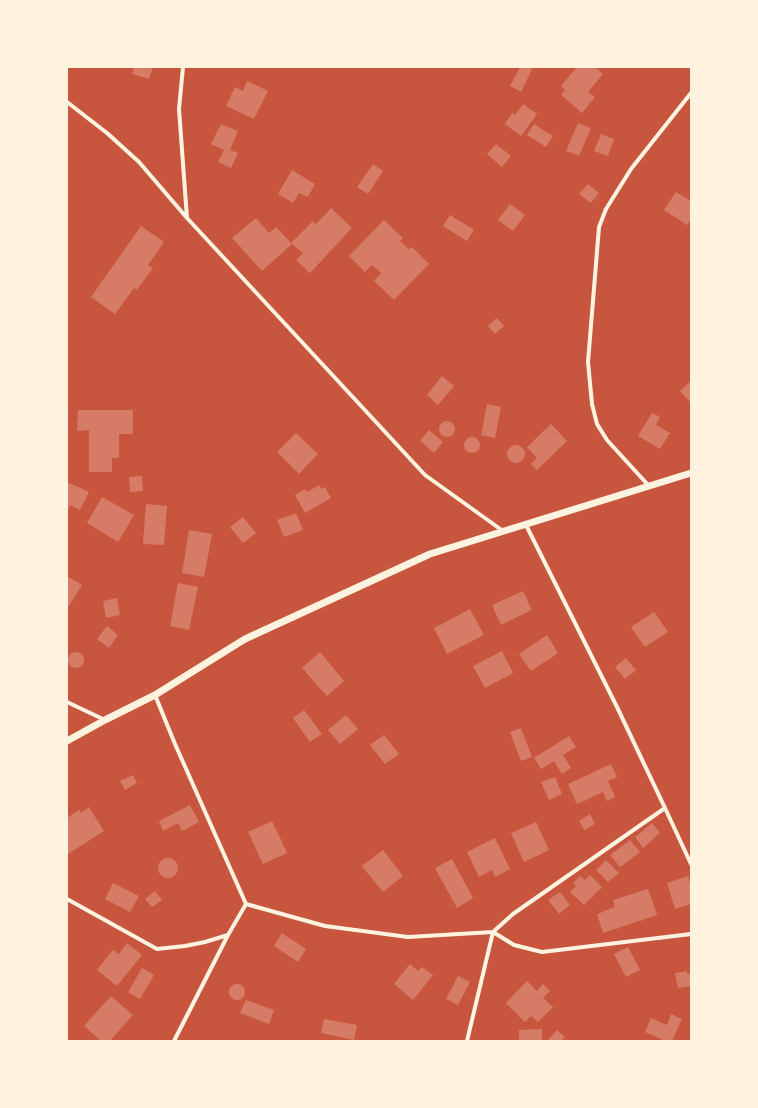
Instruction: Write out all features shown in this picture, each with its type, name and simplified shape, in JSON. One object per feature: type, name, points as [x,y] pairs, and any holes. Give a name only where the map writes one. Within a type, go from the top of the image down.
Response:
[{"type":"street","points":[[183,67],[179,108],[187,218]]},
{"type":"street","points":[[649,486],[607,440],[597,424],[592,404],[588,362],[599,227],[606,209],[631,169],[691,93]]},
{"type":"street","points":[[67,102],[107,133],[138,162],[187,218],[425,475],[504,531]]},
{"type":"street","points":[[67,741],[155,695],[245,639],[430,554],[691,473]]},
{"type":"street","points":[[526,525],[617,707],[666,808],[691,864]]},
{"type":"street","points":[[155,695],[175,744],[246,904]]},
{"type":"street","points":[[67,702],[105,720]]},
{"type":"street","points":[[467,1041],[493,932],[513,914],[666,808]]},
{"type":"street","points":[[67,899],[157,949],[185,946],[228,935]]},
{"type":"street","points":[[246,904],[325,926],[408,937],[493,932],[514,945],[542,952],[691,934]]},
{"type":"street","points":[[174,1041],[228,935],[246,904]]},
{"type":"building","points":[[134,67],[153,67],[149,79],[132,74]]},
{"type":"building","points":[[520,67],[532,69],[521,92],[510,86]]},
{"type":"building","points":[[577,67],[595,67],[603,74],[588,92],[595,97],[582,113],[561,95],[565,90],[561,86]]},
{"type":"building","points":[[247,81],[268,91],[254,119],[226,106],[235,87],[243,91]]},
{"type":"building","points":[[523,104],[537,114],[521,136],[505,124],[512,113],[515,115]]},
{"type":"building","points":[[578,123],[591,128],[579,156],[566,151]]},
{"type":"building","points":[[221,124],[238,131],[230,150],[238,153],[231,168],[218,162],[224,150],[211,144]]},
{"type":"building","points":[[534,124],[553,136],[546,147],[527,135]]},
{"type":"building","points":[[601,134],[614,139],[608,156],[594,151]]},
{"type":"building","points":[[496,144],[511,156],[502,167],[487,154]]},
{"type":"building","points":[[373,164],[383,171],[368,194],[357,187]]},
{"type":"building","points":[[292,170],[315,184],[308,197],[299,193],[293,203],[278,194]]},
{"type":"building","points":[[588,184],[599,193],[591,203],[579,194]]},
{"type":"building","points":[[676,192],[691,201],[691,219],[687,225],[664,210]]},
{"type":"building","points":[[510,204],[525,215],[513,231],[498,220]]},
{"type":"building","points":[[331,208],[352,228],[310,273],[296,260],[303,253],[291,243],[313,221],[316,224]]},
{"type":"building","points":[[450,215],[474,230],[467,241],[443,226]]},
{"type":"building","points":[[256,218],[269,233],[276,227],[292,244],[262,271],[232,238]]},
{"type":"building","points":[[384,220],[403,238],[400,241],[409,249],[412,247],[429,264],[394,300],[374,281],[381,273],[372,265],[365,272],[349,256]]},
{"type":"building","points":[[141,226],[164,242],[148,265],[153,268],[137,290],[134,288],[115,314],[91,297]]},
{"type":"building","points":[[497,318],[504,326],[495,334],[488,326]]},
{"type":"building","points":[[442,376],[454,386],[438,405],[427,395]]},
{"type":"building","points":[[691,381],[691,403],[680,391]]},
{"type":"building","points":[[487,404],[501,407],[495,438],[481,435]]},
{"type":"building","points":[[78,410],[133,410],[133,434],[119,434],[119,458],[112,458],[112,472],[89,472],[89,430],[77,431]]},
{"type":"building","points":[[652,413],[660,417],[656,425],[670,433],[660,449],[638,436]]},
{"type":"building","points":[[444,421],[450,421],[455,426],[453,435],[450,437],[444,437],[439,432],[439,426]]},
{"type":"building","points":[[551,424],[567,441],[537,470],[531,464],[537,458],[527,447]]},
{"type":"building","points":[[429,430],[443,442],[434,453],[420,441]]},
{"type":"building","points":[[296,433],[318,454],[299,474],[277,452]]},
{"type":"building","points":[[472,437],[478,439],[480,445],[478,451],[472,453],[466,451],[464,445],[466,439]]},
{"type":"building","points":[[516,445],[522,448],[525,454],[522,460],[516,463],[510,460],[507,454],[510,448]]},
{"type":"building","points":[[142,476],[143,491],[130,492],[129,477]]},
{"type":"building","points":[[67,482],[89,492],[80,510],[70,505],[67,512]]},
{"type":"building","points":[[319,485],[321,489],[325,487],[331,498],[305,513],[295,495],[305,489],[307,492]]},
{"type":"building","points":[[102,497],[134,515],[118,542],[87,523]]},
{"type":"building","points":[[146,504],[167,506],[164,545],[143,544]]},
{"type":"building","points":[[296,513],[303,530],[284,537],[277,520]]},
{"type":"building","points":[[243,517],[256,533],[243,543],[230,527]]},
{"type":"building","points":[[189,530],[212,534],[204,577],[182,573]]},
{"type":"building","points":[[67,576],[82,585],[67,609]]},
{"type":"building","points":[[178,583],[198,587],[189,630],[170,626]]},
{"type":"building","points":[[523,591],[532,610],[501,625],[492,605]]},
{"type":"building","points":[[117,598],[120,615],[106,618],[103,601]]},
{"type":"building","points":[[470,609],[484,635],[447,654],[434,628]]},
{"type":"building","points":[[654,612],[668,632],[645,647],[631,627]]},
{"type":"building","points":[[107,626],[118,635],[109,648],[97,639]]},
{"type":"building","points":[[547,635],[558,653],[531,671],[519,654]]},
{"type":"building","points":[[502,651],[513,673],[485,688],[473,666]]},
{"type":"building","points":[[73,652],[79,652],[84,657],[82,666],[79,668],[73,668],[68,663],[68,657]]},
{"type":"building","points":[[320,652],[344,681],[327,696],[302,668]]},
{"type":"building","points":[[626,658],[636,670],[625,679],[615,667]]},
{"type":"building","points":[[304,710],[322,734],[310,742],[293,718]]},
{"type":"building","points":[[346,715],[358,729],[340,744],[328,730]]},
{"type":"building","points":[[521,728],[532,757],[521,761],[510,732]]},
{"type":"building","points":[[384,735],[399,754],[385,764],[370,745]]},
{"type":"building","points":[[569,736],[576,747],[563,755],[571,768],[562,774],[554,761],[541,769],[534,758]]},
{"type":"building","points":[[611,764],[617,777],[608,781],[615,797],[607,801],[603,792],[577,804],[568,784]]},
{"type":"building","points":[[133,775],[137,783],[125,790],[120,781]]},
{"type":"building","points":[[555,777],[562,794],[549,800],[541,782]]},
{"type":"building","points":[[190,805],[199,822],[182,831],[178,823],[163,831],[159,821]]},
{"type":"building","points":[[89,807],[104,831],[68,854],[67,818],[79,810],[81,813]]},
{"type":"building","points":[[590,814],[595,824],[584,830],[579,821]]},
{"type":"building","points":[[272,821],[287,853],[263,864],[248,832]]},
{"type":"building","points":[[536,822],[549,850],[524,862],[511,833]]},
{"type":"building","points":[[652,823],[660,833],[643,848],[635,837]]},
{"type":"building","points":[[495,838],[510,869],[495,877],[492,870],[479,877],[467,852]]},
{"type":"building","points":[[630,840],[640,852],[620,867],[610,855]]},
{"type":"building","points":[[383,850],[403,876],[383,892],[362,866]]},
{"type":"building","points":[[168,858],[175,861],[178,868],[175,875],[168,878],[161,875],[158,868],[161,861]]},
{"type":"building","points":[[452,859],[473,898],[457,908],[435,868]]},
{"type":"building","points":[[606,860],[619,873],[608,882],[596,870]]},
{"type":"building","points":[[590,875],[602,887],[584,905],[570,892],[576,886],[573,883],[580,876],[585,880]]},
{"type":"building","points":[[688,876],[691,885],[691,904],[675,909],[667,883]]},
{"type":"building","points":[[113,883],[139,896],[130,912],[105,899]]},
{"type":"building","points":[[648,889],[657,915],[603,933],[597,914],[615,907],[613,900]]},
{"type":"building","points":[[155,891],[162,900],[152,907],[145,899]]},
{"type":"building","points":[[560,892],[570,905],[559,914],[548,900]]},
{"type":"building","points":[[282,933],[306,949],[298,962],[274,946]]},
{"type":"building","points":[[127,943],[142,955],[117,986],[97,970],[113,950],[119,954]]},
{"type":"building","points":[[628,947],[640,970],[626,977],[614,954]]},
{"type":"building","points":[[410,964],[418,971],[422,967],[433,975],[413,1000],[394,984]]},
{"type":"building","points":[[142,968],[154,975],[140,999],[128,992]]},
{"type":"building","points":[[687,971],[687,974],[691,974],[691,986],[678,988],[675,973]]},
{"type":"building","points":[[458,976],[470,982],[458,1005],[446,999]]},
{"type":"building","points":[[527,981],[537,991],[543,984],[550,991],[543,998],[553,1007],[538,1022],[531,1016],[525,1022],[506,1003]]},
{"type":"building","points":[[237,984],[244,989],[245,992],[240,999],[237,1000],[230,995],[229,992],[234,985]]},
{"type":"building","points":[[111,996],[133,1015],[110,1041],[101,1041],[84,1026]]},
{"type":"building","points":[[246,1000],[274,1010],[269,1024],[240,1013]]},
{"type":"building","points":[[671,1014],[682,1019],[672,1041],[666,1041],[645,1032],[651,1018],[667,1025]]},
{"type":"building","points":[[324,1019],[357,1025],[354,1040],[321,1033]]},
{"type":"building","points":[[542,1029],[542,1041],[519,1041],[519,1030]]},
{"type":"building","points":[[557,1030],[565,1037],[561,1041],[547,1041]]}]
